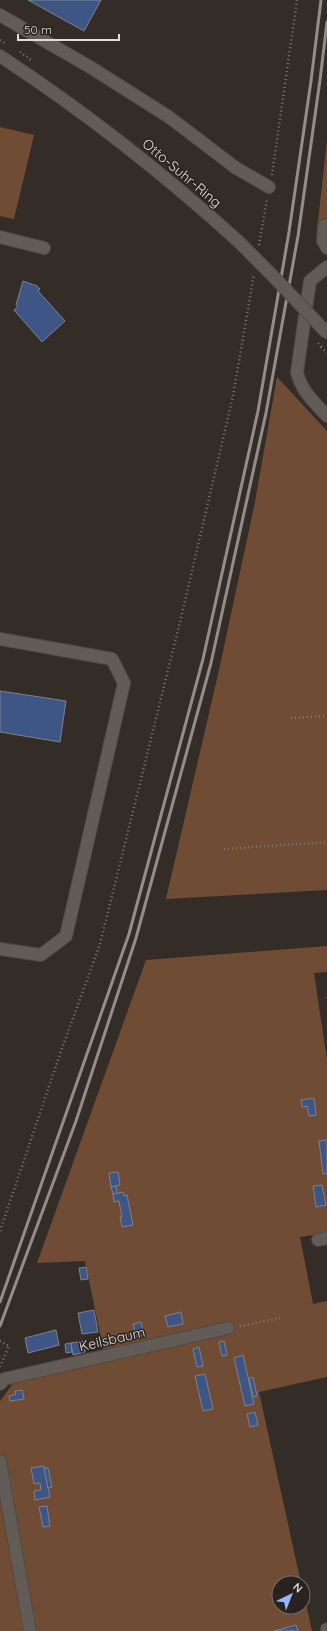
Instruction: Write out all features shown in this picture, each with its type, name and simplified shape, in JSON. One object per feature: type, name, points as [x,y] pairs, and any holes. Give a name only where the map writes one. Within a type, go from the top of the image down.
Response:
[{"type":"street","points":[[0,15],[90,66],[169,117],[236,168],[269,187]]},
{"type":"street","name":"Otto-Suhr-Ring","points":[[0,56],[103,128],[172,183],[238,241],[327,333]]},
{"type":"street","points":[[327,225],[324,226],[323,241],[327,248]]},
{"type":"street","points":[[0,237],[44,248]]},
{"type":"street","points":[[327,267],[310,281],[297,372],[299,384],[327,416]]},
{"type":"street","points":[[0,639],[112,659],[124,683],[66,936],[41,955],[0,949]]},
{"type":"street","name":"Keilsbaum","points":[[1,1377],[228,1328]]},
{"type":"street","points":[[0,1461],[30,1631]]},
{"type":"path","points":[[258,249],[274,161],[297,0]]},
{"type":"path","points":[[0,1231],[60,1054],[100,944],[180,622],[233,396],[254,272]]},
{"type":"path","points":[[321,347],[327,353]]},
{"type":"path","points":[[291,718],[327,716]]},
{"type":"path","points":[[224,849],[327,842]]},
{"type":"path","points":[[228,1328],[280,1318]]},
{"type":"path","points":[[0,1341],[9,1346],[1,1377]]},
{"type":"shaded area","points":[[0,127],[34,135],[14,219],[0,216]]},
{"type":"shaded area","points":[[327,140],[327,241],[317,230]]},
{"type":"shaded area","points":[[277,377],[327,431],[327,890],[166,899],[219,670],[254,507]]},
{"type":"shaded area","points":[[327,946],[327,972],[314,973],[327,1060],[327,1233],[300,1237],[313,1304],[327,1301],[327,1377],[259,1392],[299,1575],[271,1575],[271,1615],[308,1615],[312,1631],[0,1631],[0,1401],[14,1382],[106,1362],[85,1261],[37,1263],[146,960]]},
{"type":"building","points":[[28,0],[101,0],[84,31]]},
{"type":"building","points":[[23,281],[37,286],[40,289],[38,291],[65,321],[42,342],[14,310],[18,307],[16,305]]},
{"type":"building","points":[[0,691],[66,701],[60,742],[0,732]]},
{"type":"building","points":[[314,1098],[316,1115],[309,1116],[307,1106],[302,1107],[301,1100]]},
{"type":"building","points":[[327,1140],[327,1173],[323,1174],[319,1141]]},
{"type":"building","points":[[118,1172],[120,1185],[111,1187],[109,1173]]},
{"type":"building","points":[[322,1185],[326,1205],[316,1207],[313,1186]]},
{"type":"building","points":[[116,1186],[117,1194],[113,1194],[111,1187]]},
{"type":"building","points":[[123,1192],[124,1196],[127,1195],[133,1225],[122,1227],[119,1201],[114,1202],[113,1194]]},
{"type":"building","points":[[86,1267],[88,1279],[81,1280],[79,1268]]},
{"type":"building","points":[[94,1310],[98,1332],[82,1334],[78,1313]]},
{"type":"building","points":[[181,1312],[183,1324],[168,1327],[165,1316]]},
{"type":"building","points":[[141,1322],[144,1335],[136,1337],[133,1324]]},
{"type":"building","points":[[56,1330],[59,1345],[28,1353],[25,1338]]},
{"type":"building","points":[[83,1341],[85,1352],[73,1355],[71,1343]]},
{"type":"building","points":[[224,1341],[227,1355],[222,1356],[219,1342]]},
{"type":"building","points":[[71,1343],[72,1352],[66,1353],[65,1344]]},
{"type":"building","points":[[199,1347],[203,1366],[197,1367],[193,1349]]},
{"type":"building","points":[[243,1355],[254,1404],[245,1406],[234,1358]]},
{"type":"building","points":[[205,1374],[213,1409],[203,1411],[195,1376]]},
{"type":"building","points":[[253,1377],[257,1396],[253,1397],[249,1378]]},
{"type":"building","points":[[22,1390],[24,1399],[10,1401],[9,1396],[16,1394],[15,1391]]},
{"type":"building","points":[[255,1412],[258,1425],[250,1427],[247,1414]]},
{"type":"building","points":[[44,1466],[50,1497],[35,1500],[34,1491],[41,1490],[40,1483],[34,1484],[31,1468]]},
{"type":"building","points":[[44,1468],[48,1468],[52,1487],[48,1488]]},
{"type":"building","points":[[47,1506],[50,1526],[43,1527],[39,1507]]},
{"type":"building","points":[[296,1625],[298,1631],[274,1631]]},
{"type":"railway","points":[[0,1302],[129,934],[203,659],[258,411],[289,232],[321,0]]},
{"type":"railway","points":[[0,1326],[76,1121],[136,938],[211,663],[266,413],[298,236],[327,22]]}]
